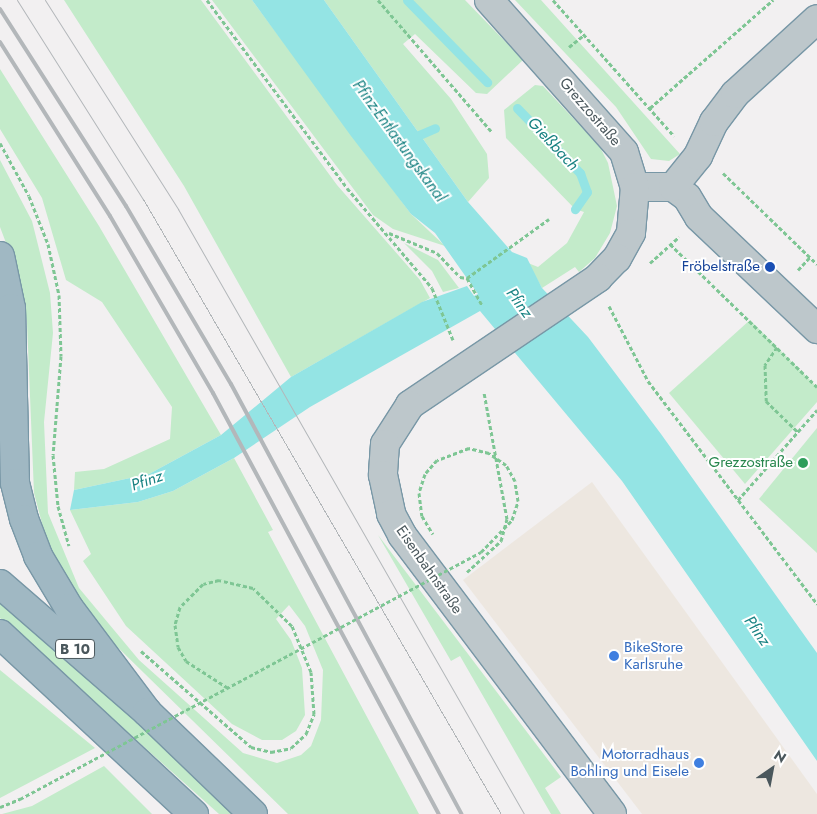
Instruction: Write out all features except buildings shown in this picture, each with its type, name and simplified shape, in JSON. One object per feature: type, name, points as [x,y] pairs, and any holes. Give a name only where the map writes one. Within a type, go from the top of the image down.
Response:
[{"type":"highway","points":[[0,256],[11,308],[15,483],[24,519],[38,556],[69,608],[147,712]]},
{"type":"highway","name":"B 10","points":[[0,584],[147,712],[253,814]]},
{"type":"highway","name":"B 10","points":[[0,634],[194,814]]},
{"type":"highway","points":[[0,655],[90,716]]},
{"type":"street","name":"Grezzostraße","points":[[489,0],[611,132],[624,152],[635,187]]},
{"type":"street","points":[[673,187],[698,156],[714,122],[735,94],[817,19]]},
{"type":"street","points":[[635,187],[673,187],[817,329]]},
{"type":"street","name":"Eisenbahnstraße","points":[[612,814],[441,591],[391,514],[383,460],[394,425],[410,405],[461,353],[495,347],[572,297],[618,258],[631,233],[635,187]]},
{"type":"path","points":[[207,0],[347,188],[388,233],[432,288],[461,353],[482,382],[508,519],[506,532],[490,555],[462,576]]},
{"type":"path","points":[[378,0],[413,45],[492,132]]},
{"type":"path","points":[[553,0],[649,108],[698,156],[725,174],[817,264]]},
{"type":"path","points":[[649,108],[774,0]]},
{"type":"path","points":[[0,143],[29,196],[48,244],[59,295],[60,356],[53,455],[58,506],[71,553]]},
{"type":"path","points":[[388,233],[437,253],[460,277],[467,278],[549,219]]},
{"type":"path","points":[[670,244],[817,387]]},
{"type":"path","points":[[467,278],[482,305]]},
{"type":"path","points":[[607,301],[648,381],[817,604]]},
{"type":"path","points":[[777,347],[765,365],[766,400],[798,432]]},
{"type":"path","points":[[738,500],[817,410]]},
{"type":"path","points":[[0,807],[20,799],[481,552],[512,520],[518,501],[515,481],[506,465],[489,453],[469,448],[437,460],[425,474],[419,493],[422,516],[433,534]]},
{"type":"path","points":[[134,644],[234,736],[261,751],[281,751],[299,742],[311,724],[315,704],[312,672],[285,616],[252,588],[218,580],[190,593],[174,625],[186,661],[228,688]]},
{"type":"shaded area","points":[[592,482],[817,794],[817,814],[642,814],[463,580]]},
{"type":"green space","points":[[64,0],[201,0],[337,185],[420,280],[430,298],[291,377],[184,186]]},
{"type":"green space","points":[[212,0],[252,0],[411,214],[445,246],[393,229],[373,215]]},
{"type":"green space","points":[[324,0],[465,0],[523,60],[487,94],[476,93],[415,34],[403,44],[451,99],[487,154],[489,178],[468,202]]},
{"type":"green space","points":[[515,0],[541,0],[680,154],[669,161],[651,159],[616,107]]},
{"type":"green space","points":[[0,69],[99,226],[221,435],[149,474],[74,490],[75,472],[104,469],[170,439],[172,407],[102,302],[66,280],[42,198],[0,129]]},
{"type":"green space","points":[[535,85],[543,86],[600,147],[608,163],[617,206],[610,233],[595,258],[579,272],[575,267],[542,288],[528,263],[538,267],[567,243],[584,212],[575,209],[506,138],[504,110]]},
{"type":"green space","points":[[0,160],[32,221],[50,293],[53,333],[44,422],[48,513],[79,588],[139,660],[243,753],[277,763],[301,755],[311,746],[321,720],[323,670],[305,626],[289,605],[276,619],[291,640],[302,668],[305,715],[296,731],[282,740],[262,740],[232,724],[126,626],[83,561],[91,554],[70,510],[138,502],[173,491],[234,458],[273,530],[268,532],[419,814],[288,814],[96,626],[49,550],[34,493],[27,323],[17,272],[0,227]]},
{"type":"green space","points":[[404,243],[438,260],[459,288],[443,292],[432,271]]},
{"type":"green space","name":"Grezzostraße","points":[[750,320],[817,387],[817,402],[745,484],[669,393]]},
{"type":"green space","name":"Grezzostraße","points":[[817,428],[817,553],[759,499]]},
{"type":"green space","points":[[378,535],[561,777],[545,788],[561,814],[551,814],[460,656],[451,661]]},
{"type":"green space","points":[[0,600],[76,665],[238,814],[219,814],[0,618]]},
{"type":"green space","points":[[0,670],[95,748],[0,798]]},
{"type":"green space","points":[[104,766],[152,814],[2,814],[32,806]]},
{"type":"water","points":[[252,0],[324,0],[468,202],[512,252],[527,258],[542,288],[588,337],[661,434],[817,653],[817,761],[622,481],[480,311],[310,407],[234,458],[173,491],[138,502],[70,510],[74,490],[149,474],[221,435],[291,377],[422,302],[467,286],[474,296],[478,294],[435,233],[411,214],[351,136]]},
{"type":"waterway","name":"Gießbach","points":[[407,0],[487,82]]},
{"type":"waterway","name":"Gießbach","points":[[517,108],[580,173],[587,192],[575,209]]},
{"type":"waterway","name":"Pfinz-Entlastungskanal","points":[[412,138],[435,128]]},
{"type":"tram line","points":[[17,0],[143,199],[501,814]]},
{"type":"tram line","points":[[45,0],[178,209],[524,814]]},
{"type":"railway","points":[[0,9],[126,206],[231,384],[462,814]]},
{"type":"railway","points":[[0,42],[110,216],[213,393],[439,814]]},
{"type":"place","name":"Fröbelstraße","points":[[770,267]]},
{"type":"place","name":"Grezzostraße","points":[[803,463]]},
{"type":"place","name":"BikeStore Karlsruhe","points":[[614,656]]},
{"type":"place","name":"Motorradhaus Bohling und Eisele","points":[[699,763]]},
{"type":"water label","name":"Pfinz","points":[[519,303]]},
{"type":"water label","name":"Pfinz","points":[[147,481]]},
{"type":"water label","name":"Pfinz","points":[[757,631]]}]
